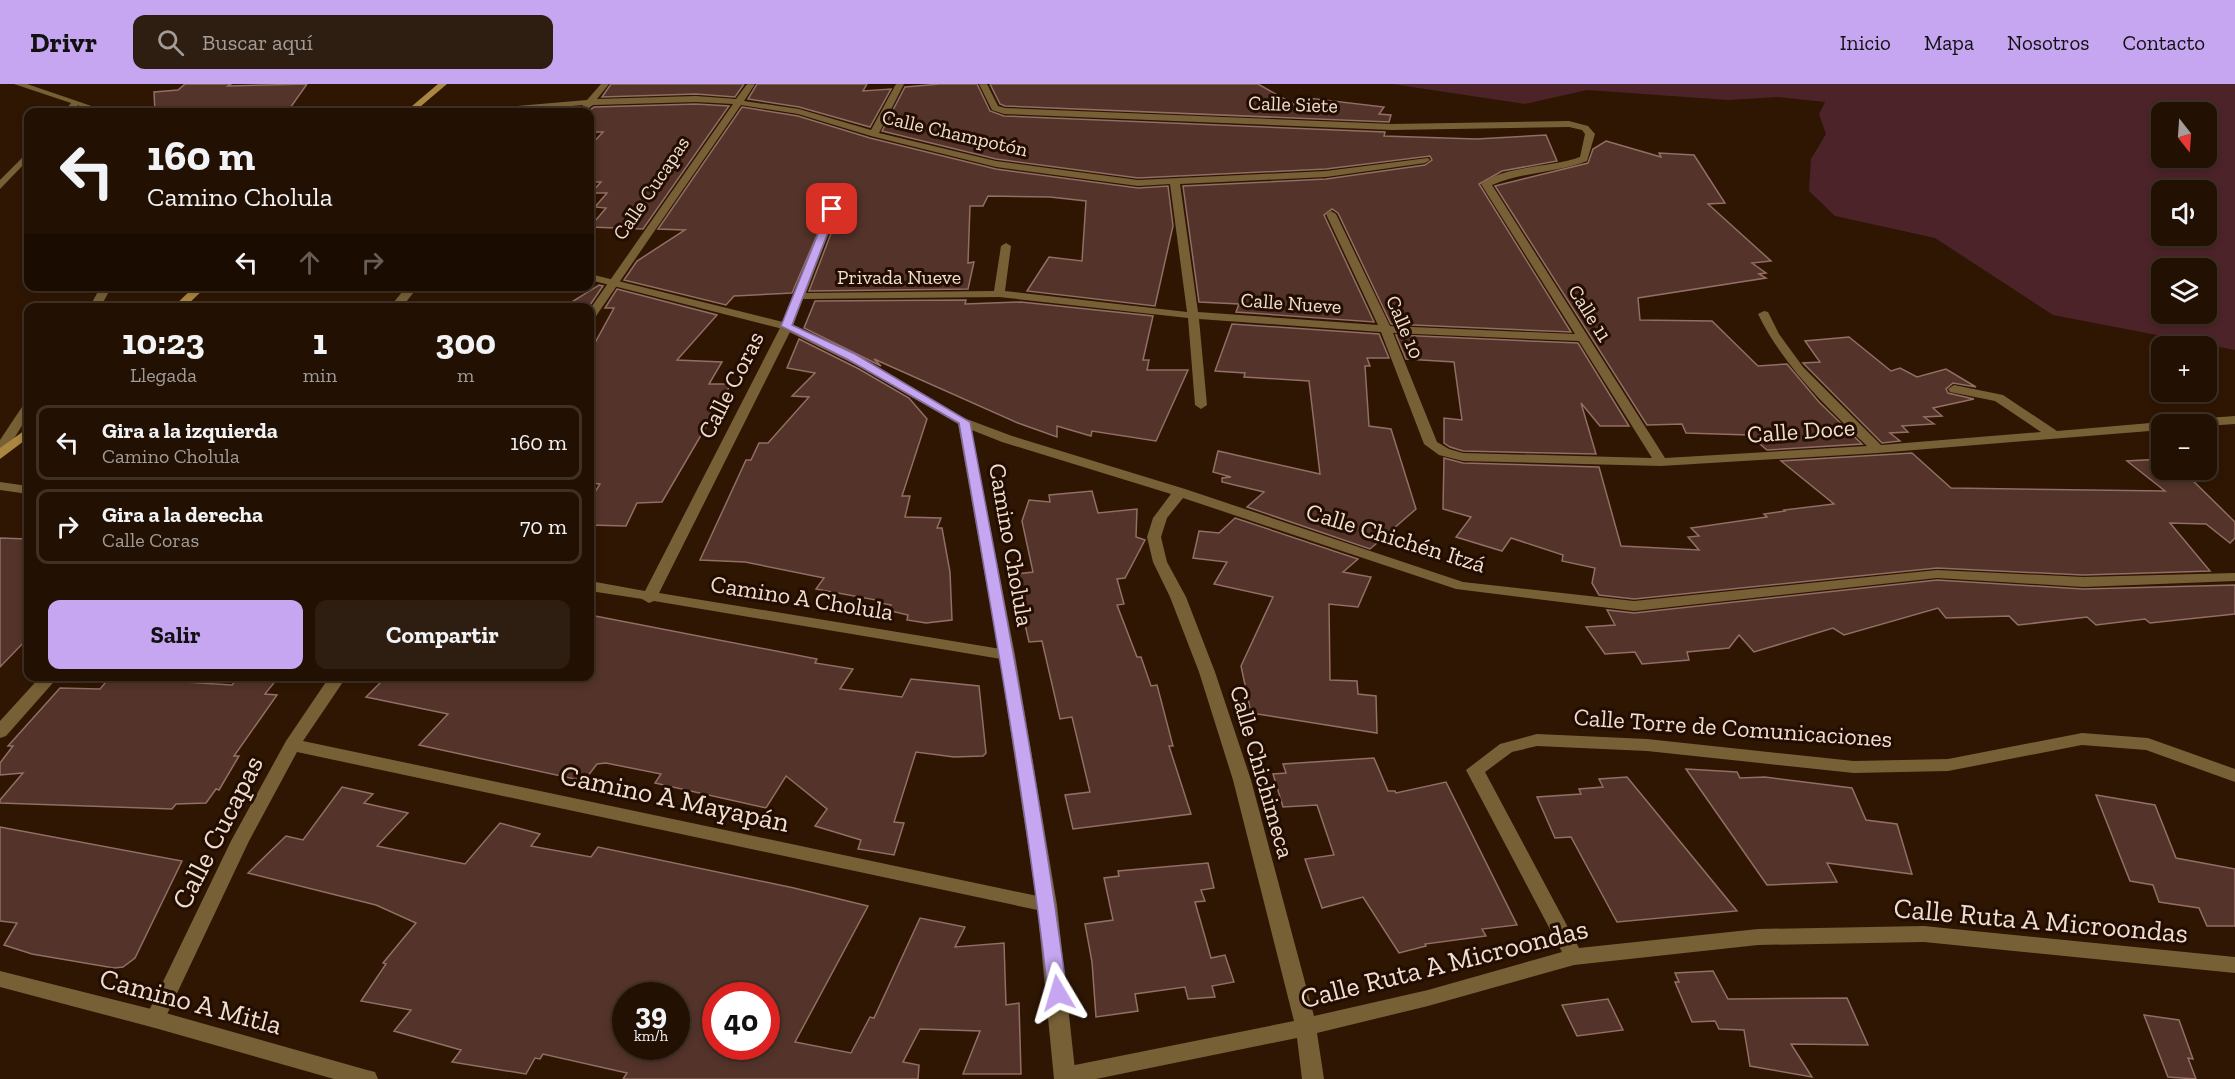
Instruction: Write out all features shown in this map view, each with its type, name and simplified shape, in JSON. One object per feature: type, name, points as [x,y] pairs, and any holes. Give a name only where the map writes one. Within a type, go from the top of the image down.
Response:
[{"type":"main road","points":[[414,108],[443,84]]},
{"type":"main road","points":[[183,303],[196,291]]},
{"type":"main road","points":[[0,456],[24,435]]},
{"type":"street","points":[[18,84],[92,108]]},
{"type":"street","points":[[585,108],[605,84]]},
{"type":"street","name":"Calle Cucapas","points":[[594,311],[751,84]]},
{"type":"street","points":[[874,134],[900,84]]},
{"type":"street","name":"Calle Siete","points":[[983,84],[999,110],[1392,127],[1569,124],[1585,128],[1590,134],[1584,159],[1572,165],[1501,176],[1486,184]]},
{"type":"street","name":"Calle Champotón","points":[[524,108],[591,102],[696,99],[737,102],[799,112],[874,134],[996,164],[1138,183],[1326,174],[1425,160]]},
{"type":"street","points":[[71,108],[76,103]]},
{"type":"street","points":[[0,186],[24,159]]},
{"type":"street","points":[[1175,183],[1193,315],[1201,405]]},
{"type":"street","name":"Calle 11","points":[[1486,184],[1661,462]]},
{"type":"street","name":"Calle Coras","points":[[649,598],[787,326],[841,188]]},
{"type":"street","name":"Calle 10","points":[[1331,214],[1386,329],[1431,444],[1444,452]]},
{"type":"street","points":[[999,294],[1006,246]]},
{"type":"street","points":[[594,278],[787,326],[855,359],[964,422]]},
{"type":"street","points":[[399,303],[409,291]]},
{"type":"street","name":"Calle Nueve","points":[[999,294],[1112,309],[1386,329],[1582,338]]},
{"type":"street","name":"Privada Nueve","points":[[800,296],[999,294]]},
{"type":"street","points":[[1764,314],[1771,331],[1814,386],[1878,449]]},
{"type":"street","points":[[1954,389],[1999,398],[2055,435]]},
{"type":"street","points":[[0,450],[24,413]]},
{"type":"street","points":[[2217,421],[2235,420]]},
{"type":"street","name":"Calle Chichén Itzá","points":[[964,422],[1007,439],[1180,492],[1461,586],[1634,606],[1937,574],[2083,582],[2235,577]]},
{"type":"street","name":"Camino Cholula","points":[[964,422],[1007,655],[1047,904],[1065,1077]]},
{"type":"street","name":"Calle Doce","points":[[1444,452],[1463,457],[1661,462],[1878,449],[2151,427]]},
{"type":"street","points":[[0,486],[24,489]]},
{"type":"street","name":"Calle Chichimeca","points":[[1180,492],[1160,518],[1154,537],[1160,562],[1178,597],[1208,672],[1242,780],[1306,1027],[1313,1079]]},
{"type":"street","name":"Camino A Cholula","points":[[594,587],[649,598],[1007,655]]},
{"type":"street","points":[[0,732],[46,681]]},
{"type":"street","name":"Calle Cucapas","points":[[155,1019],[240,841],[292,745],[336,681]]},
{"type":"street","name":"Calle Torre de Comunicaciones","points":[[1574,957],[1475,770],[1506,748],[1537,740],[1647,745],[1854,767],[1948,765],[2082,739],[2148,744],[2235,776]]},
{"type":"street","name":"Camino A Mayapán","points":[[292,745],[1047,904]]},
{"type":"street","name":"Calle Ruta A Microondas","points":[[1065,1077],[1306,1027],[1428,998],[1574,957],[1758,937],[1924,934],[2235,965]]},
{"type":"street","name":"Camino A Mitla","points":[[0,979],[155,1019],[367,1079]]},
{"type":"shaded area","points":[[1392,84],[2235,84],[2235,350],[2217,347],[2217,336],[2162,336],[2053,315],[1935,238],[1835,216],[1809,191],[1811,159],[1826,134],[1819,114],[1825,102],[1778,97],[1728,100],[1587,90],[1525,104]]},
{"type":"building","points":[[185,84],[231,84],[228,86],[307,84],[290,108],[155,108],[154,92],[178,90]]},
{"type":"building","points":[[611,84],[744,84],[735,97],[696,94],[602,97]]},
{"type":"building","points":[[757,84],[867,84],[863,91],[891,89],[870,127],[799,107],[748,99]]},
{"type":"building","points":[[977,84],[990,111],[1004,116],[1385,132],[1384,136],[1476,139],[1546,135],[1557,161],[1502,171],[1479,184],[1571,332],[1391,324],[1338,213],[1332,209],[1324,215],[1374,322],[1236,312],[1239,304],[1199,302],[1183,186],[1326,179],[1425,165],[1432,160],[1430,156],[1326,169],[1138,178],[996,159],[882,131],[905,87]]},
{"type":"building","points":[[990,84],[1258,84],[1306,111],[1308,98],[1384,107],[1379,114],[1391,115],[1389,122],[1005,106],[1000,104]]},
{"type":"building","points":[[696,104],[729,106],[643,229],[594,227],[594,222],[606,208],[595,207],[607,193],[594,193],[601,182],[594,182],[594,142],[603,132],[594,132],[594,107]]},
{"type":"building","points":[[742,107],[798,116],[870,138],[996,169],[1138,188],[1168,186],[1173,226],[1155,306],[1027,291],[1049,257],[1082,261],[1086,201],[1050,197],[988,196],[983,206],[970,206],[968,263],[974,262],[968,289],[809,291],[848,189],[839,184],[792,293],[734,296],[726,305],[624,280],[637,261],[685,230],[658,229]]},
{"type":"building","points":[[1606,141],[1661,157],[1659,153],[1694,155],[1725,203],[1708,204],[1771,261],[1752,263],[1766,273],[1759,274],[1766,278],[1638,298],[1640,320],[1712,321],[1758,366],[1787,364],[1819,402],[1862,444],[1767,450],[1749,435],[1686,433],[1682,424],[1647,425],[1495,186],[1588,163],[1593,149]]},
{"type":"building","points":[[599,285],[603,286],[591,303],[570,303],[589,291],[594,291],[594,288]]},
{"type":"building","points":[[617,289],[717,315],[677,360],[722,362],[709,384],[731,384],[662,502],[637,503],[626,526],[594,525],[594,494],[600,484],[594,483],[594,345],[614,308],[605,308]]},
{"type":"building","points":[[966,300],[965,304],[1021,302],[1153,316],[1143,360],[1149,360],[1147,370],[1188,370],[1156,441],[1092,431],[1091,436],[1057,426],[1057,437],[1018,423],[874,359],[881,366],[804,328],[815,301]]},
{"type":"building","points":[[1232,324],[1379,334],[1389,358],[1367,358],[1370,366],[1365,366],[1369,426],[1391,429],[1416,509],[1370,549],[1247,507],[1264,492],[1222,482],[1222,478],[1231,477],[1213,472],[1218,451],[1320,474],[1309,381],[1244,377],[1245,373],[1215,371]]},
{"type":"building","points":[[1396,335],[1578,343],[1629,426],[1600,426],[1581,403],[1596,454],[1463,451],[1450,447],[1444,443],[1444,418],[1462,420],[1454,362],[1406,359]]},
{"type":"building","points":[[1849,337],[1891,371],[1900,368],[1917,377],[1946,369],[1976,387],[1953,383],[1946,389],[1948,393],[1974,399],[1933,408],[1942,416],[1924,417],[1934,424],[1902,426],[1908,432],[1890,433],[1900,441],[1882,443],[1803,363],[1820,362],[1805,341]]},
{"type":"building","points":[[799,339],[859,369],[909,398],[927,419],[902,496],[910,496],[905,517],[941,518],[937,528],[942,528],[950,572],[952,620],[926,623],[907,620],[908,615],[887,610],[891,605],[816,589],[824,578],[745,562],[700,560],[746,460],[751,460],[759,443],[768,443],[809,397],[792,396],[815,373],[787,368]]},
{"type":"building","points":[[1912,453],[1951,488],[2165,491],[2151,480],[2192,480],[2235,522],[2235,538],[2230,543],[2206,524],[2170,523],[2210,571],[2083,575],[1937,568],[1634,599],[1599,595],[1592,583],[1595,568],[1562,561],[1563,555],[1511,538],[1502,551],[1456,537],[1471,517],[1443,509],[1444,458],[1463,463],[1599,467],[1621,546],[1699,550],[1688,537],[1699,536],[1691,528],[1767,517],[1764,514],[1784,510],[1834,504],[1781,461]]},
{"type":"building","points":[[2151,460],[2151,480],[2127,461]]},
{"type":"building","points":[[1092,491],[1098,513],[1137,509],[1136,537],[1145,540],[1125,578],[1117,579],[1124,604],[1117,605],[1137,657],[1141,657],[1151,686],[1157,685],[1173,746],[1169,746],[1191,814],[1073,829],[1065,795],[1090,792],[1072,717],[1060,719],[1042,641],[1029,642],[1023,616],[1027,616],[1016,574],[1033,572],[1022,521],[1029,500],[1050,502],[1049,495]]},
{"type":"building","points":[[1235,518],[1358,559],[1343,572],[1371,577],[1358,607],[1329,604],[1330,680],[1357,681],[1358,694],[1376,696],[1377,733],[1251,713],[1241,666],[1273,597],[1214,584],[1227,562],[1193,558],[1199,531],[1219,533]]},
{"type":"building","points":[[0,538],[24,539],[24,642],[0,667]]},
{"type":"building","points":[[1937,580],[2083,589],[2235,585],[2235,614],[2150,623],[2145,619],[2096,625],[2087,617],[2018,625],[2009,616],[1946,618],[1938,608],[1844,635],[1833,628],[1754,652],[1739,635],[1729,648],[1687,652],[1689,660],[1642,664],[1635,652],[1605,654],[1586,627],[1615,625],[1607,610],[1634,613]]},
{"type":"building","points":[[594,616],[817,659],[815,663],[853,669],[840,689],[902,697],[911,679],[979,686],[986,753],[983,756],[954,757],[916,752],[894,822],[904,823],[894,855],[858,849],[861,840],[815,826],[827,809],[786,776],[766,808],[655,783],[661,774],[606,763],[597,764],[584,781],[419,745],[448,714],[366,697],[382,681],[594,681]]},
{"type":"building","points":[[107,681],[169,681],[232,685],[236,681],[275,681],[265,694],[277,695],[234,756],[239,756],[219,790],[216,789],[206,803],[176,804],[172,809],[0,803],[0,800],[23,773],[0,775],[0,763],[13,746],[8,746],[60,688],[100,689]]},
{"type":"building","points":[[1374,758],[1388,791],[1396,793],[1446,782],[1517,925],[1482,929],[1486,936],[1425,944],[1426,946],[1399,953],[1363,897],[1322,908],[1305,859],[1334,855],[1317,805],[1283,807],[1273,774],[1286,773],[1283,764]]},
{"type":"building","points":[[1686,769],[1737,772],[1740,778],[1765,777],[1852,788],[1866,820],[1897,824],[1912,874],[1827,863],[1837,882],[1767,885]]},
{"type":"building","points":[[1627,777],[1737,911],[1617,922],[1571,837],[1555,838],[1537,797],[1581,794],[1579,789],[1603,787],[1599,779]]},
{"type":"building","points":[[342,787],[373,794],[364,803],[408,813],[377,846],[465,864],[500,823],[540,834],[531,846],[591,857],[598,847],[868,906],[795,1042],[851,1053],[870,1017],[874,1018],[920,918],[965,927],[955,947],[1004,943],[1006,1005],[1019,1003],[1021,1074],[963,1074],[980,1031],[920,1029],[903,1062],[919,1065],[918,1079],[623,1079],[627,1073],[543,1054],[540,1059],[535,1058],[526,1074],[452,1062],[461,1050],[394,1031],[411,1010],[361,1001],[386,964],[383,963],[416,923],[376,905],[248,873],[286,836],[303,840]]},
{"type":"building","points":[[2096,795],[2155,805],[2176,858],[2235,869],[2235,926],[2207,926],[2199,908],[2159,902],[2153,885],[2130,881]]},
{"type":"building","points":[[0,827],[182,861],[135,958],[123,967],[114,968],[32,954],[4,945],[17,923],[0,921]]},
{"type":"building","points":[[1208,863],[1214,888],[1201,890],[1205,901],[1195,902],[1211,958],[1225,955],[1234,982],[1212,986],[1215,997],[1188,999],[1185,987],[1135,994],[1138,1011],[1096,1017],[1092,962],[1085,924],[1113,920],[1104,878],[1119,876],[1118,871]]},
{"type":"building","points":[[1713,971],[1728,999],[1847,998],[1868,1045],[1791,1044],[1812,1077],[1750,1066],[1744,1030],[1719,1029],[1715,1021],[1692,1022],[1675,982],[1679,982],[1675,973]]},
{"type":"building","points":[[1608,999],[1623,1030],[1577,1036],[1562,1005]]},
{"type":"building","points":[[2144,1015],[2179,1020],[2193,1059],[2188,1058],[2196,1079],[2168,1077]]},
{"type":"route","points":[[832,209],[787,326],[851,356],[964,422],[1011,678],[1047,904],[1058,993]]}]
